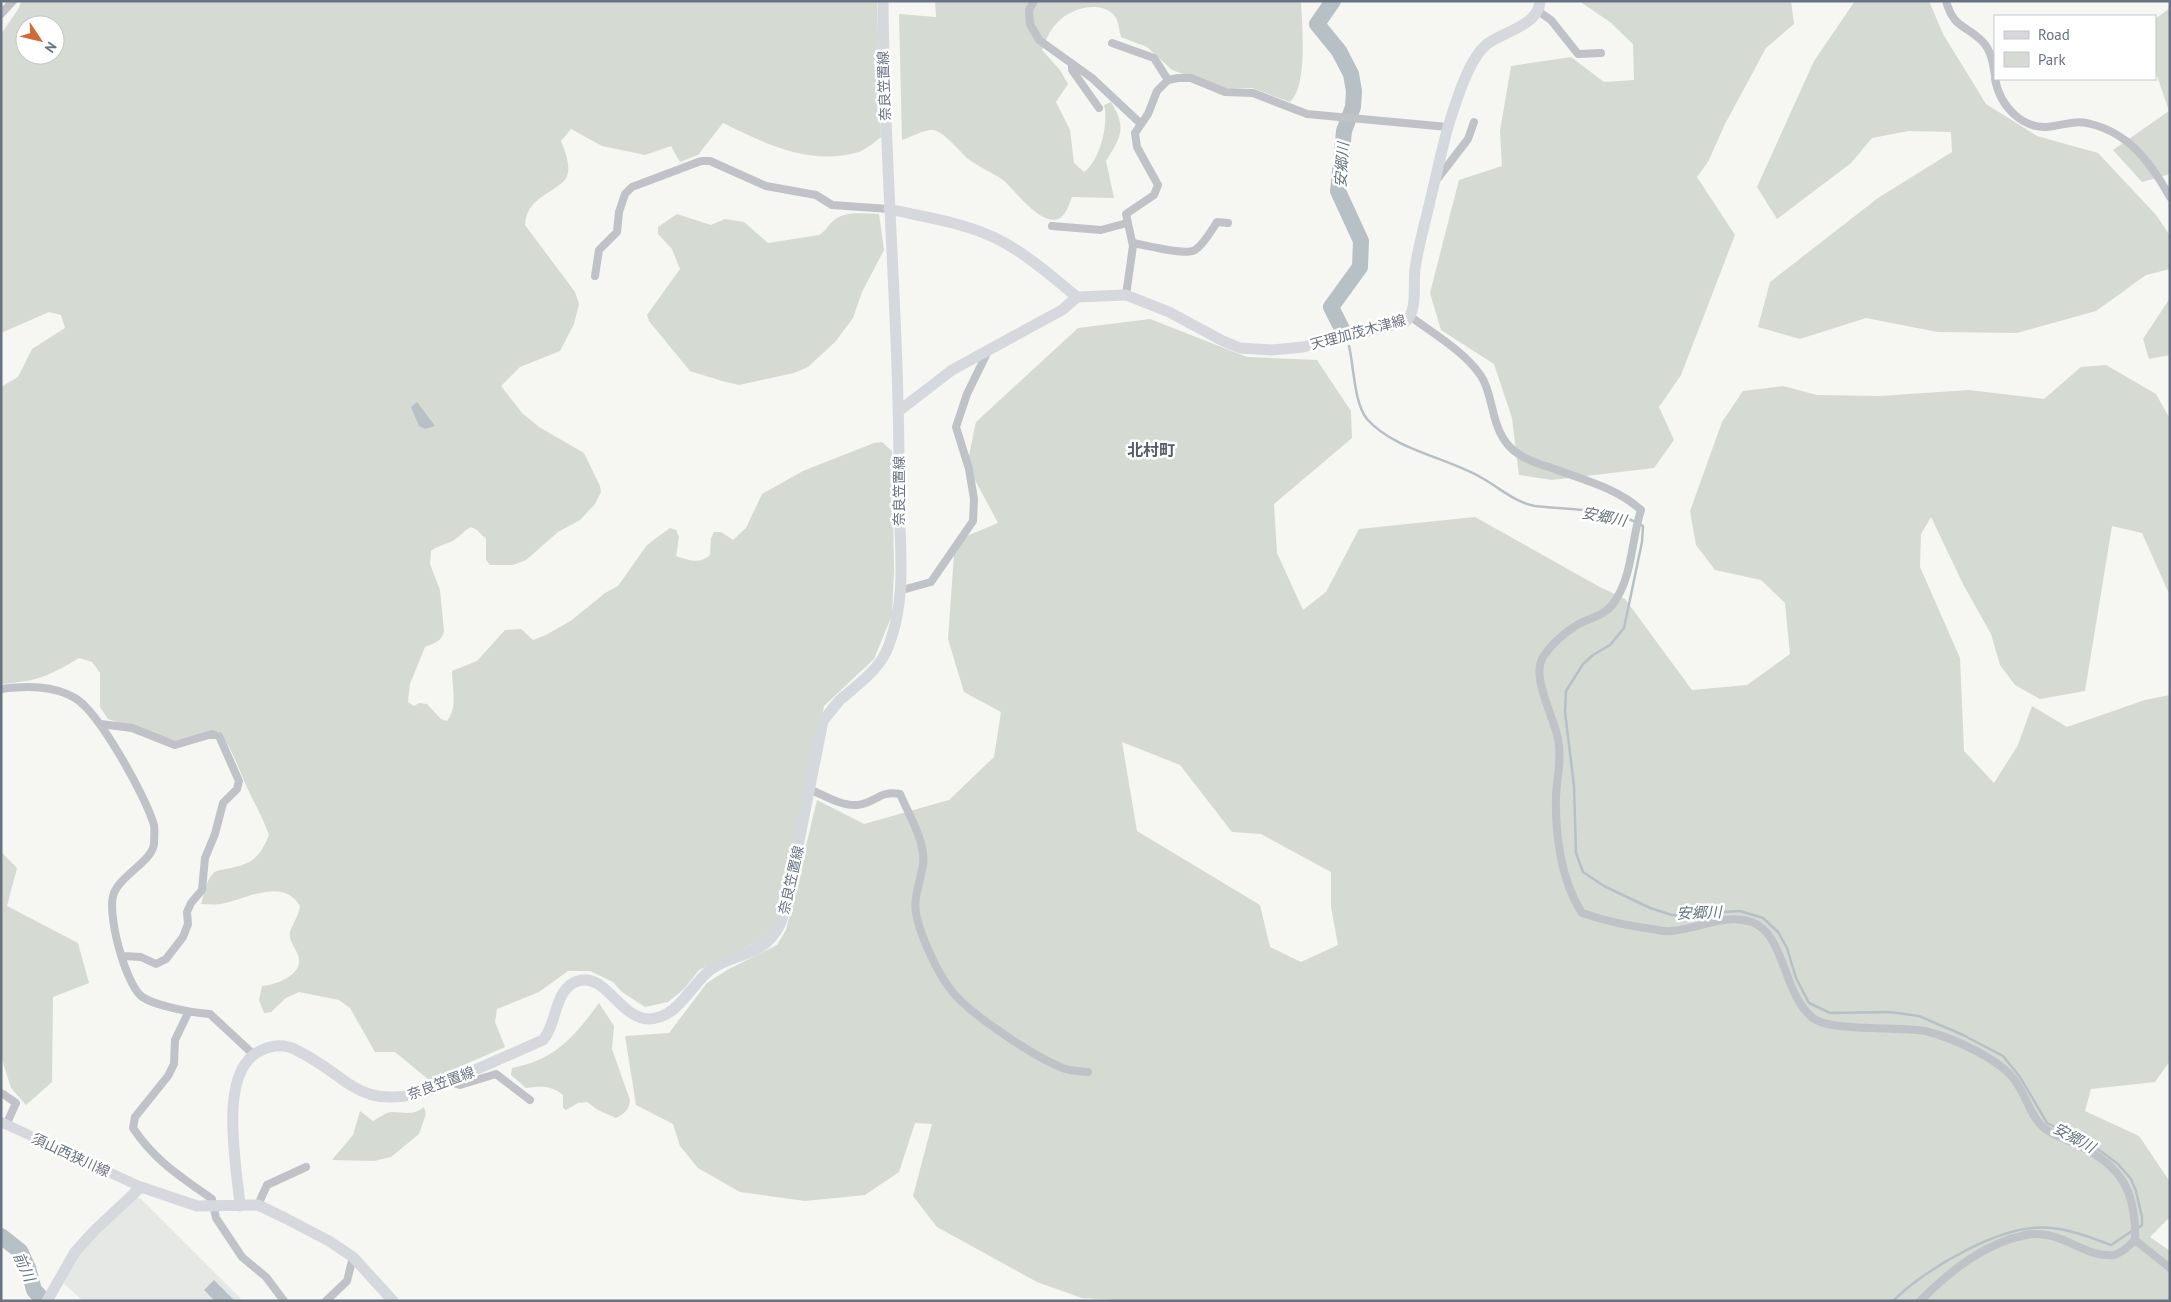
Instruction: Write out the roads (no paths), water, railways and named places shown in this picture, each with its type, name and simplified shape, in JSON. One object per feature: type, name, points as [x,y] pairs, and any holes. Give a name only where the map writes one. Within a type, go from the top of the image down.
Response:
[{"type":"main road","name":"奈良笠置線","points":[[253,1054],[272,1046],[285,1045],[308,1056],[350,1087],[366,1094],[384,1098],[404,1097],[449,1082],[543,1040],[550,1032],[560,999],[567,987],[575,983],[585,979],[595,982],[627,1010],[637,1016],[649,1019],[666,1014],[682,1002],[709,971],[728,959],[750,952],[766,943],[780,928],[823,721],[839,702],[868,677],[889,647],[898,618],[902,590],[899,527],[900,410],[889,209],[883,1]]},
{"type":"main road","name":"天理加茂木津線","points":[[1078,297],[1126,296],[1169,312],[1223,342],[1248,348],[1272,350],[1303,347],[1405,322],[1411,317],[1414,310],[1413,286],[1416,258],[1448,127],[1478,52],[1487,44],[1522,25],[1539,6]]},
{"type":"main road","points":[[889,209],[958,225],[993,237],[1042,268],[1078,297],[1062,310],[930,385],[900,410]]},
{"type":"main road","points":[[240,1206],[234,1094],[237,1077],[245,1062],[253,1054]]},
{"type":"main road","name":"須山西狭川線","points":[[4,1124],[141,1187]]},
{"type":"main road","points":[[48,1298],[75,1252],[94,1230],[141,1187],[197,1206],[258,1205],[320,1236],[353,1257],[393,1301]]},
{"type":"street","points":[[1,14],[13,1]]},
{"type":"street","points":[[1034,1],[1029,10],[1030,24],[1039,40],[1092,78],[1140,123]]},
{"type":"street","points":[[1946,1],[1951,16],[1983,42],[1989,52],[1994,71]]},
{"type":"street","points":[[1539,6],[1578,54],[1601,53]]},
{"type":"street","points":[[1112,43],[1154,58],[1168,80]]},
{"type":"street","points":[[1072,64],[1072,70],[1099,108]]},
{"type":"street","points":[[1126,296],[1133,242],[1126,214],[1154,195],[1158,190],[1158,185],[1137,147],[1135,133],[1140,123],[1148,114],[1157,91],[1168,80],[1191,78],[1225,92],[1253,93],[1307,114],[1340,119],[1448,127]]},
{"type":"street","points":[[1996,80],[1997,88],[2009,111],[2021,120],[2038,127],[2064,123],[2089,123],[2119,136],[2146,158],[2170,197]]},
{"type":"street","points":[[1435,181],[1468,139],[1474,122]]},
{"type":"street","points":[[595,276],[599,250],[617,232],[619,212],[624,194],[632,187],[701,161],[710,161],[766,186],[816,195],[832,205],[889,209]]},
{"type":"street","points":[[1052,226],[1101,230],[1127,222]]},
{"type":"street","points":[[1133,242],[1178,252],[1194,251],[1202,244],[1217,222],[1228,222]]},
{"type":"street","points":[[1411,317],[1446,342],[1482,377],[1496,426],[1509,446],[1529,460],[1612,490],[1630,500],[1641,510],[1622,590],[1612,606],[1595,618],[1578,624],[1566,633],[1542,658],[1539,667],[1539,678],[1559,740],[1556,797],[1563,863],[1575,902],[1582,913],[1633,927],[1668,932],[1684,930],[1713,921],[1735,919],[1753,922],[1768,931],[1799,1005],[1814,1019],[1829,1025],[1886,1027],[1926,1031],[1970,1049],[1998,1064],[2016,1080],[2037,1120],[2044,1128],[2082,1146],[2108,1163],[2125,1181],[2130,1192],[2136,1237],[2127,1248],[2114,1255],[2091,1251],[2049,1234],[2026,1234],[1970,1258],[1951,1271],[1920,1301]]},
{"type":"street","points":[[902,590],[931,582],[973,521],[974,499],[969,469],[956,427],[968,394],[988,351]]},
{"type":"street","points":[[1,689],[25,687],[60,691],[84,704],[101,724],[136,787],[154,826],[154,846],[135,869],[121,880],[114,892],[111,903],[113,923],[130,978],[141,996],[188,1013],[210,1014],[253,1054]]},
{"type":"street","points":[[101,724],[132,728],[176,745],[212,734],[219,736],[239,781],[237,789],[224,803],[215,834],[205,858],[202,890],[191,903],[187,912],[188,924],[183,937],[166,959],[156,964],[141,957],[122,956]]},
{"type":"street","points":[[809,789],[849,805],[859,805],[888,792],[900,794],[922,847],[923,865],[916,890],[916,916],[925,941],[951,990],[968,1006],[1039,1057],[1060,1067],[1088,1072]]},
{"type":"street","points":[[188,1013],[175,1040],[174,1064],[168,1076],[136,1117],[134,1128],[143,1143],[176,1176],[212,1198],[216,1218],[242,1257],[266,1277],[284,1301]]},
{"type":"street","points":[[449,1082],[460,1085],[496,1074],[530,1100]]},
{"type":"street","points":[[3,1094],[16,1103],[4,1124]]},
{"type":"street","points":[[258,1205],[267,1185],[306,1167]]},
{"type":"street","points":[[2136,1237],[2170,1268]]},
{"type":"street","points":[[326,1301],[346,1281],[353,1257]]},
{"type":"waterway","name":"安郷川","points":[[1333,1],[1317,24],[1339,51],[1351,74],[1354,91],[1353,107],[1344,131],[1338,191],[1361,241],[1360,267],[1331,307],[1342,329]]},
{"type":"waterway","name":"安郷川","points":[[1349,346],[1359,404],[1367,419],[1378,430],[1407,446],[1469,471],[1527,504],[1605,513],[1632,520],[1643,526],[1642,542],[1624,628],[1610,645],[1593,655],[1583,664],[1566,691],[1565,712],[1574,786],[1576,853],[1583,872],[1604,886],[1650,908],[1672,915],[1740,911],[1763,918],[1778,932],[1787,948],[1796,978],[1809,1003],[1830,1013],[1890,1012],[1919,1016],[1963,1035],[2003,1056],[2020,1077],[2047,1123],[2099,1150],[2118,1164],[2131,1179],[2142,1217],[2142,1225],[2137,1229]]},
{"type":"waterway","name":"安郷川","points":[[1893,1301],[1907,1288],[1945,1262],[1989,1240],[2012,1232],[2033,1228],[2052,1228],[2074,1232],[2111,1245],[2132,1231]]},
{"type":"waterway","name":"前川","points":[[1,1236],[20,1251],[28,1268],[34,1290],[44,1301]]},
{"type":"district","name":"北村町","points":[[1151,450]]}]
